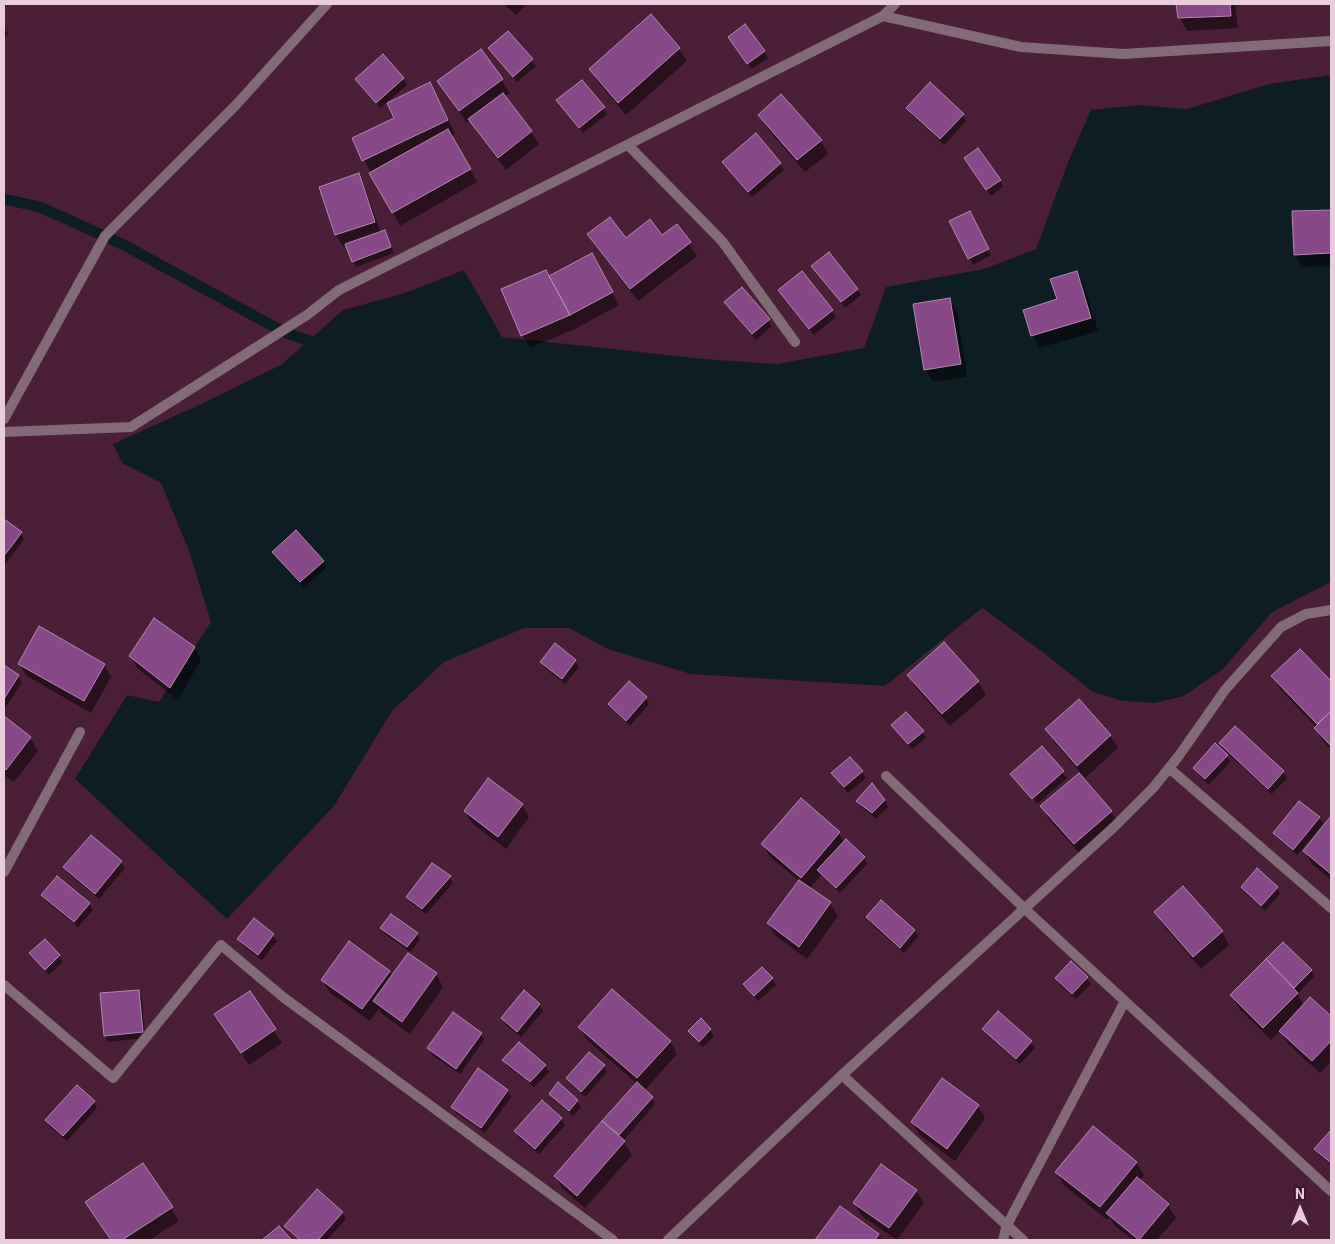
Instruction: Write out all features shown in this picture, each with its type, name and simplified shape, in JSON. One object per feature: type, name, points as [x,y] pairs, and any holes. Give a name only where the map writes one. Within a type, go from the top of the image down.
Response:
[{"type":"street","points":[[4,419],[105,236],[236,105],[328,4]]},
{"type":"street","points":[[4,432],[131,427],[307,316],[339,290],[883,16],[895,4]]},
{"type":"street","points":[[883,16],[1021,47],[1123,54],[1331,41]]},
{"type":"street","points":[[628,145],[722,241],[795,342]]},
{"type":"street","points":[[668,1240],[842,1075],[1114,827],[1153,788],[1225,690],[1281,627],[1306,614],[1331,610]]},
{"type":"street","points":[[4,872],[80,732]]},
{"type":"street","points":[[1169,768],[1331,908]]},
{"type":"street","points":[[886,776],[1025,909],[1331,1191]]},
{"type":"street","points":[[4,985],[113,1078],[221,945],[283,997],[613,1240]]},
{"type":"street","points":[[1004,1240],[1007,1225],[1125,1001]]},
{"type":"street","points":[[842,1075],[1023,1240]]},
{"type":"shaded area","points":[[1331,75],[1331,582],[1272,612],[1223,669],[1184,696],[1155,703],[1123,701],[1093,692],[1040,650],[982,608],[885,686],[691,674],[608,649],[569,628],[524,628],[444,662],[392,711],[334,806],[227,919],[75,779],[127,695],[159,702],[211,622],[189,551],[161,483],[122,463],[113,444],[281,365],[343,310],[405,293],[464,270],[502,337],[704,359],[777,364],[864,348],[886,287],[984,269],[1036,249],[1070,157],[1091,110],[1139,105],[1187,109],[1269,84]]},
{"type":"building","points":[[1176,4],[1230,4],[1231,16],[1178,18]]},
{"type":"building","points":[[651,14],[680,48],[618,103],[589,69]]},
{"type":"building","points":[[745,24],[765,51],[747,64],[728,37]]},
{"type":"building","points":[[508,31],[533,59],[513,77],[488,48]]},
{"type":"building","points":[[481,49],[503,79],[459,111],[437,81]]},
{"type":"building","points":[[383,54],[404,78],[376,103],[355,79]]},
{"type":"building","points":[[582,80],[605,107],[579,128],[556,100]]},
{"type":"building","points":[[430,82],[448,120],[362,161],[352,138],[394,118],[387,103]]},
{"type":"building","points":[[930,82],[964,114],[940,139],[906,108]]},
{"type":"building","points":[[503,93],[532,131],[498,158],[468,119]]},
{"type":"building","points":[[781,94],[822,140],[797,160],[758,115]]},
{"type":"building","points":[[448,129],[471,169],[392,213],[369,173]]},
{"type":"building","points":[[756,133],[781,163],[748,192],[722,162]]},
{"type":"building","points":[[978,148],[1001,180],[986,190],[964,158]]},
{"type":"building","points":[[359,173],[375,222],[335,235],[319,187]]},
{"type":"building","points":[[1331,210],[1331,253],[1294,255],[1292,211]]},
{"type":"building","points":[[970,211],[989,249],[968,259],[949,221]]},
{"type":"building","points":[[610,217],[626,238],[650,219],[662,235],[677,224],[691,242],[630,289],[587,234]]},
{"type":"building","points":[[385,230],[391,247],[352,262],[345,244]]},
{"type":"building","points":[[829,252],[858,289],[841,302],[811,266]]},
{"type":"building","points":[[592,253],[613,292],[570,315],[549,276]]},
{"type":"building","points":[[546,270],[570,315],[521,336],[501,289]]},
{"type":"building","points":[[802,271],[833,310],[809,329],[778,290]]},
{"type":"building","points":[[1077,271],[1091,318],[1031,336],[1023,310],[1057,299],[1050,279]]},
{"type":"building","points":[[742,287],[770,319],[752,334],[724,302]]},
{"type":"building","points":[[950,298],[961,364],[924,370],[913,304]]},
{"type":"building","points":[[4,519],[22,532],[4,556]]},
{"type":"building","points":[[296,530],[324,561],[300,582],[272,552]]},
{"type":"building","points":[[154,618],[195,647],[170,688],[129,656]]},
{"type":"building","points":[[39,626],[105,664],[84,701],[18,664]]},
{"type":"building","points":[[944,642],[979,681],[942,714],[907,675]]},
{"type":"building","points":[[555,643],[576,660],[562,679],[540,662]]},
{"type":"building","points":[[1300,649],[1331,681],[1331,711],[1317,724],[1271,676]]},
{"type":"building","points":[[4,665],[19,675],[4,699]]},
{"type":"building","points":[[629,681],[647,697],[626,721],[608,704]]},
{"type":"building","points":[[1079,699],[1111,735],[1077,766],[1045,729]]},
{"type":"building","points":[[1331,711],[1331,746],[1314,728]]},
{"type":"building","points":[[906,712],[924,731],[908,744],[891,725]]},
{"type":"building","points":[[4,716],[31,737],[6,770],[4,768]]},
{"type":"building","points":[[1235,726],[1284,771],[1268,789],[1219,743]]},
{"type":"building","points":[[1215,743],[1228,755],[1205,779],[1193,768]]},
{"type":"building","points":[[1042,746],[1064,771],[1032,799],[1010,774]]},
{"type":"building","points":[[850,757],[863,771],[844,787],[831,773]]},
{"type":"building","points":[[1079,773],[1112,811],[1074,844],[1040,806]]},
{"type":"building","points":[[488,778],[523,804],[498,837],[464,811]]},
{"type":"building","points":[[872,783],[885,800],[872,813],[856,801]]},
{"type":"building","points":[[801,798],[840,832],[801,878],[761,844]]},
{"type":"building","points":[[1299,801],[1320,817],[1293,850],[1273,833]]},
{"type":"building","points":[[1331,816],[1331,874],[1303,851]]},
{"type":"building","points":[[91,835],[122,861],[95,894],[63,867]]},
{"type":"building","points":[[846,839],[865,857],[836,888],[817,870]]},
{"type":"building","points":[[432,863],[451,876],[422,909],[406,897]]},
{"type":"building","points":[[1257,868],[1278,887],[1261,906],[1241,887]]},
{"type":"building","points":[[57,876],[90,903],[74,922],[41,895]]},
{"type":"building","points":[[799,880],[831,902],[799,947],[767,923]]},
{"type":"building","points":[[1183,886],[1223,931],[1193,957],[1154,912]]},
{"type":"building","points":[[881,900],[915,930],[900,948],[866,917]]},
{"type":"building","points":[[391,914],[418,933],[407,947],[380,928]]},
{"type":"building","points":[[254,918],[274,934],[258,955],[237,939]]},
{"type":"building","points":[[45,939],[60,955],[45,970],[29,953]]},
{"type":"building","points":[[349,941],[390,971],[362,1009],[321,980]]},
{"type":"building","points":[[1283,942],[1312,970],[1294,988],[1266,959]]},
{"type":"building","points":[[408,953],[437,973],[402,1022],[373,1001]]},
{"type":"building","points":[[1266,959],[1298,993],[1263,1028],[1230,995]]},
{"type":"building","points":[[1071,961],[1088,977],[1072,994],[1055,978]]},
{"type":"building","points":[[762,967],[773,978],[754,996],[743,984]]},
{"type":"building","points":[[612,989],[671,1041],[637,1078],[578,1027]]},
{"type":"building","points":[[139,990],[143,1032],[104,1036],[100,993]]},
{"type":"building","points":[[524,990],[540,1004],[517,1032],[501,1018]]},
{"type":"building","points":[[250,991],[276,1029],[241,1053],[214,1014]]},
{"type":"building","points":[[1310,997],[1331,1016],[1331,1041],[1312,1061],[1279,1031]]},
{"type":"building","points":[[998,1011],[1032,1041],[1016,1059],[982,1029]]},
{"type":"building","points":[[453,1012],[482,1033],[456,1069],[427,1048]]},
{"type":"building","points":[[701,1018],[711,1029],[699,1042],[688,1031]]},
{"type":"building","points":[[519,1042],[546,1065],[530,1082],[502,1060]]},
{"type":"building","points":[[589,1052],[605,1065],[581,1092],[566,1078]]},
{"type":"building","points":[[478,1068],[508,1090],[481,1128],[451,1107]]},
{"type":"building","points":[[942,1078],[979,1105],[947,1149],[911,1122]]},
{"type":"building","points":[[558,1082],[578,1100],[569,1111],[549,1094]]},
{"type":"building","points":[[637,1082],[653,1097],[619,1135],[602,1121]]},
{"type":"building","points":[[77,1085],[95,1101],[63,1136],[45,1120]]},
{"type":"building","points":[[542,1100],[562,1118],[535,1149],[514,1131]]},
{"type":"building","points":[[602,1121],[625,1141],[577,1196],[554,1176]]},
{"type":"building","points":[[1093,1126],[1137,1162],[1100,1207],[1055,1172]]},
{"type":"building","points":[[1331,1130],[1331,1163],[1314,1149]]},
{"type":"building","points":[[143,1163],[173,1207],[122,1240],[111,1240],[85,1202]]},
{"type":"building","points":[[881,1164],[917,1190],[889,1228],[853,1203]]},
{"type":"building","points":[[1137,1177],[1169,1204],[1139,1240],[1106,1213]]},
{"type":"building","points":[[317,1189],[343,1212],[318,1240],[300,1240],[284,1226]]},
{"type":"building","points":[[840,1206],[879,1234],[875,1240],[815,1240]]},
{"type":"building","points":[[279,1226],[292,1240],[262,1240]]},
{"type":"waterway","points":[[4,199],[40,207],[124,245],[282,331],[323,346]]}]
